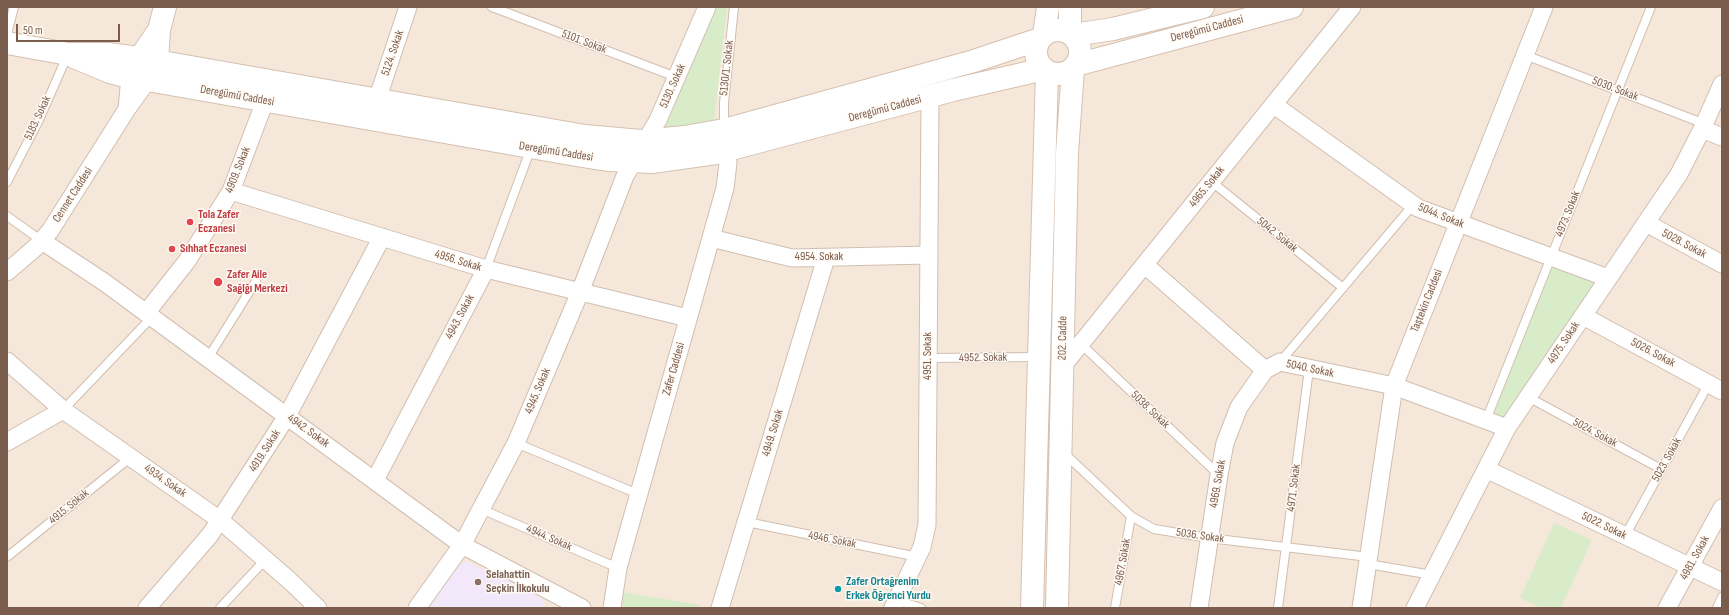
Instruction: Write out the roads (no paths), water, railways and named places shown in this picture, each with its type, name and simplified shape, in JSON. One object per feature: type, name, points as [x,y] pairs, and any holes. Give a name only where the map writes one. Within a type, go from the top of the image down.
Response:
[{"type":"main road","name":"Cennet Caddesi","points":[[139,79],[159,30],[165,7]]},
{"type":"main road","points":[[1048,7],[1042,37],[1036,49],[1036,57],[1045,70],[1060,74],[1068,73],[1075,67],[1081,54],[1080,46],[1071,34],[1070,7]]},
{"type":"main road","name":"Deregümü Caddesi","points":[[1071,34],[1113,29],[1203,7]]},
{"type":"main road","name":"Deregümü Caddesi","points":[[1075,67],[1292,7]]},
{"type":"main road","points":[[1042,37],[1055,30],[1071,34]]},
{"type":"main road","name":"Deregümü Caddesi","points":[[68,54],[110,72],[139,79],[531,148],[608,160],[633,162],[672,160],[725,140],[974,61],[1042,37]]},
{"type":"main road","name":"Deregümü Caddesi","points":[[7,43],[68,54],[108,54],[148,59],[585,136],[617,140],[647,141],[685,137],[725,140],[930,97],[1045,70]]},
{"type":"main road","name":"202. Cadde","points":[[1057,608],[1068,153],[1075,67]]},
{"type":"main road","name":"202. Cadde","points":[[1032,608],[1045,70]]},
{"type":"street","name":"5124. Sokak","points":[[377,100],[408,7]]},
{"type":"street","name":"5130. Sokak","points":[[633,162],[647,141],[707,7]]},
{"type":"street","name":"4965. Sokak","points":[[1062,367],[1352,7]]},
{"type":"street","name":"Taştekin Caddesi","points":[[1361,608],[1394,386],[1544,7]]},
{"type":"street","name":"Cennet Caddesi","points":[[7,272],[42,241],[63,211],[127,109],[139,79]]},
{"type":"street","name":"4975. Sokak","points":[[1415,608],[1507,428],[1679,174],[1704,126],[1722,84]]},
{"type":"street","name":"4951. Sokak","points":[[895,604],[918,557],[925,537],[927,525],[930,97]]},
{"type":"street","name":"4909. Sokak","points":[[149,315],[187,261],[231,191],[265,101]]},
{"type":"street","name":"5044. Sokak","points":[[1274,105],[1413,205],[1425,211],[1608,278]]},
{"type":"street","name":"5030. Sokak","points":[[1704,126],[1722,137]]},
{"type":"street","name":"Zafer Caddesi","points":[[612,608],[618,568],[728,175],[725,140]]},
{"type":"street","name":"4945. Sokak","points":[[417,608],[462,544],[516,443],[580,292],[619,191],[633,162]]},
{"type":"street","name":"4956. Sokak","points":[[231,191],[486,269],[688,318]]},
{"type":"street","name":"5028. Sokak","points":[[1646,223],[1722,264]]},
{"type":"street","name":"4919. Sokak","points":[[147,608],[196,553],[220,520],[288,416],[382,237]]},
{"type":"street","name":"4954. Sokak","points":[[711,238],[792,258],[929,255]]},
{"type":"street","name":"4942. Sokak","points":[[42,241],[104,282],[462,544],[560,603],[582,608]]},
{"type":"street","name":"4949. Sokak","points":[[724,606],[747,522],[826,258]]},
{"type":"street","points":[[1145,265],[1265,370]]},
{"type":"street","name":"4943. Sokak","points":[[375,480],[486,269]]},
{"type":"street","name":"5026. Sokak","points":[[1583,316],[1715,387]]},
{"type":"street","name":"4934. Sokak","points":[[7,360],[63,410],[220,520],[266,559],[318,608]]},
{"type":"street","name":"5040. Sokak","points":[[1265,370],[1280,362],[1394,386],[1507,428]]},
{"type":"street","name":"4969. Sokak","points":[[1199,608],[1218,475],[1225,443],[1238,407],[1265,370]]},
{"type":"street","name":"4909. Sokak","points":[[7,442],[63,410]]},
{"type":"street","name":"5022. Sokak","points":[[1486,469],[1722,582]]},
{"type":"street","name":"4981. Sokak","points":[[1667,608],[1722,508]]},
{"type":"lane","points":[[7,34],[14,7]]},
{"type":"lane","name":"5101. Sokak","points":[[492,7],[676,77]]},
{"type":"lane","name":"5130/1. Sokak","points":[[725,140],[724,103],[734,7]]},
{"type":"lane","name":"4973. Sokak","points":[[1486,420],[1651,7]]},
{"type":"lane","name":"5183. Sokak","points":[[7,182],[38,120],[68,54]]},
{"type":"lane","name":"5030. Sokak","points":[[1525,55],[1618,90],[1704,126]]},
{"type":"lane","name":"4943. Sokak","points":[[486,269],[531,148]]},
{"type":"lane","name":"5042. Sokak","points":[[1212,182],[1343,288]]},
{"type":"lane","points":[[1280,362],[1413,205]]},
{"type":"lane","points":[[7,216],[42,241]]},
{"type":"lane","points":[[208,358],[256,282]]},
{"type":"lane","name":"4909. Sokak","points":[[63,410],[149,315]]},
{"type":"lane","name":"5038. Sokak","points":[[1081,344],[1218,475]]},
{"type":"lane","name":"4952. Sokak","points":[[928,358],[1038,357]]},
{"type":"lane","name":"4971. Sokak","points":[[1278,608],[1309,369]]},
{"type":"lane","name":"5023. Sokak","points":[[1625,536],[1661,469],[1715,387]]},
{"type":"lane","name":"5024. Sokak","points":[[1528,397],[1661,469]]},
{"type":"lane","points":[[516,443],[638,494]]},
{"type":"lane","name":"5036. Sokak","points":[[1061,450],[1131,516],[1154,529],[1368,560],[1432,574]]},
{"type":"lane","name":"4915. Sokak","points":[[7,557],[131,457]]},
{"type":"lane","name":"4944. Sokak","points":[[481,509],[618,568]]},
{"type":"lane","name":"4967. Sokak","points":[[1115,608],[1131,516]]},
{"type":"lane","name":"4946. Sokak","points":[[747,522],[918,557]]},
{"type":"lane","points":[[220,608],[266,559]]},
{"type":"lane","points":[[1717,608],[1722,597]]},
{"type":"lane","points":[[895,604],[922,608]]},
{"type":"place","name":"Tola Zafer Eczanesi","points":[[190,222]]},
{"type":"place","name":"Sıhhat Eczanesi","points":[[172,249]]},
{"type":"place","name":"Zafer Aile Sağlğı Merkezi","points":[[218,282]]},
{"type":"place","name":"Selahattin Seçkin İlkokulu","points":[[478,582]]},
{"type":"place","name":"Zafer Ortağrenim Erkek Öğrenci Yurdu","points":[[838,589]]}]
